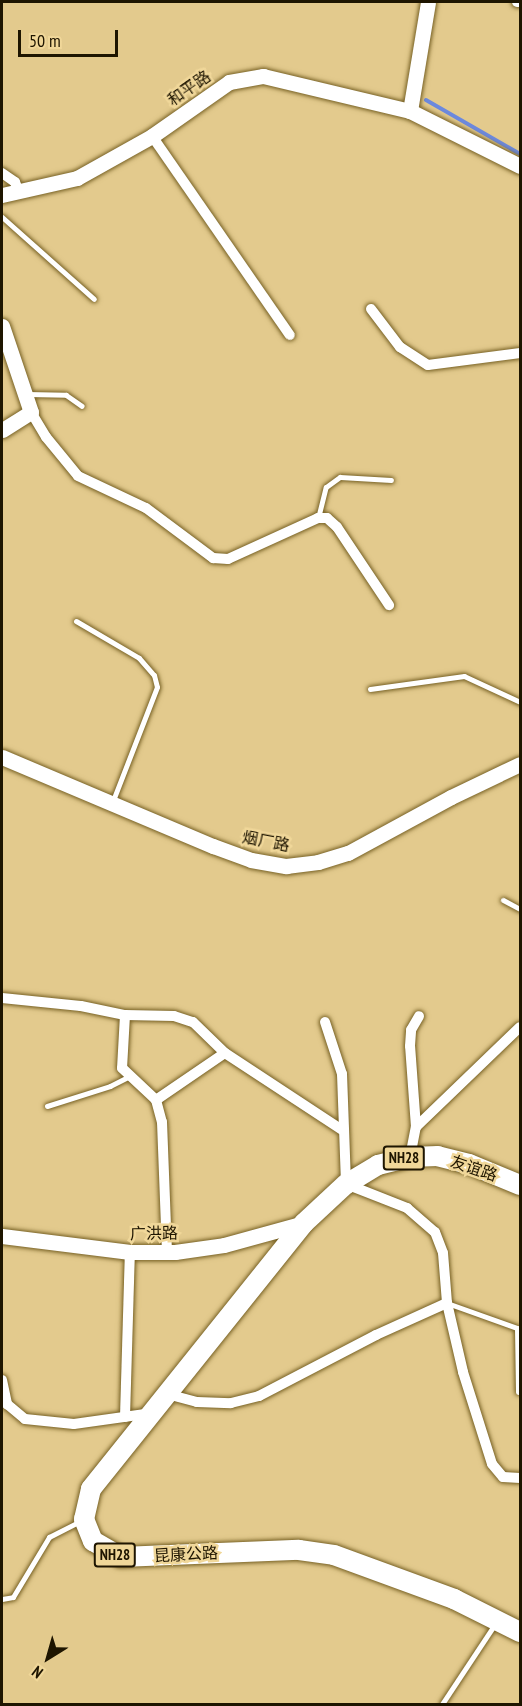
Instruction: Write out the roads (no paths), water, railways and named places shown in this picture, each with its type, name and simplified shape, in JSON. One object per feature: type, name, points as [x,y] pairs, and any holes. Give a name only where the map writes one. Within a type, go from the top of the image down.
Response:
[{"type":"highway","name":"友谊路","points":[[304,1223],[346,1184],[378,1165],[410,1157],[438,1156],[469,1164],[520,1185]]},
{"type":"highway","name":"NH28","points":[[84,1519],[91,1489],[304,1223]]},
{"type":"highway","name":"昆康公路","points":[[84,1519],[93,1541],[121,1557],[299,1550],[334,1555],[414,1583],[520,1632]]},
{"type":"street","points":[[410,111],[428,2]]},
{"type":"street","name":"和平路","points":[[2,195],[76,178],[152,136],[229,82],[263,76],[410,111],[520,166]]},
{"type":"street","points":[[152,136],[291,335]]},
{"type":"street","points":[[2,173],[15,182],[18,190]]},
{"type":"street","points":[[371,309],[400,347],[428,364],[520,353]]},
{"type":"street","points":[[2,326],[32,412],[46,437],[78,476],[146,508],[205,555],[228,559],[318,518],[327,518],[337,527],[389,604]]},
{"type":"street","points":[[2,430],[32,412]]},
{"type":"street","name":"烟厂路","points":[[2,757],[213,846],[251,860],[286,866],[348,853],[451,796],[520,764]]},
{"type":"street","points":[[2,998],[81,1006],[125,1015],[174,1016],[193,1022],[225,1053],[342,1130]]},
{"type":"street","points":[[125,1015],[122,1068],[128,1077],[156,1100],[162,1122],[167,1252]]},
{"type":"street","points":[[410,1157],[416,1127],[410,1046],[411,1030],[419,1016]]},
{"type":"street","points":[[325,1022],[342,1074],[342,1130],[346,1184],[407,1208],[435,1232],[443,1253],[447,1303],[463,1372],[492,1464],[503,1477],[520,1478]]},
{"type":"street","points":[[416,1127],[520,1027]]},
{"type":"street","points":[[156,1100],[225,1053]]},
{"type":"street","name":"广洪路","points":[[2,1236],[130,1252],[167,1252],[224,1245],[304,1223]]},
{"type":"street","points":[[125,1417],[130,1252]]},
{"type":"street","points":[[167,1394],[197,1402],[231,1402],[260,1396],[376,1335],[447,1303]]},
{"type":"street","points":[[2,1380],[7,1404],[25,1419],[74,1424],[152,1413]]},
{"type":"lane","points":[[2,217],[94,299]]},
{"type":"lane","points":[[25,394],[66,395],[82,406]]},
{"type":"lane","points":[[318,518],[326,487],[340,477],[391,480]]},
{"type":"lane","points":[[76,621],[139,658],[154,675],[157,687],[112,803]]},
{"type":"lane","points":[[370,690],[464,676],[520,702]]},
{"type":"lane","points":[[503,900],[520,909]]},
{"type":"lane","points":[[47,1107],[110,1086],[128,1077]]},
{"type":"lane","points":[[447,1303],[517,1328],[518,1392]]},
{"type":"lane","points":[[2,1599],[13,1597],[49,1537],[84,1519]]},
{"type":"lane","points":[[442,1704],[498,1620]]},
{"type":"waterway","points":[[426,100],[520,154]]}]
